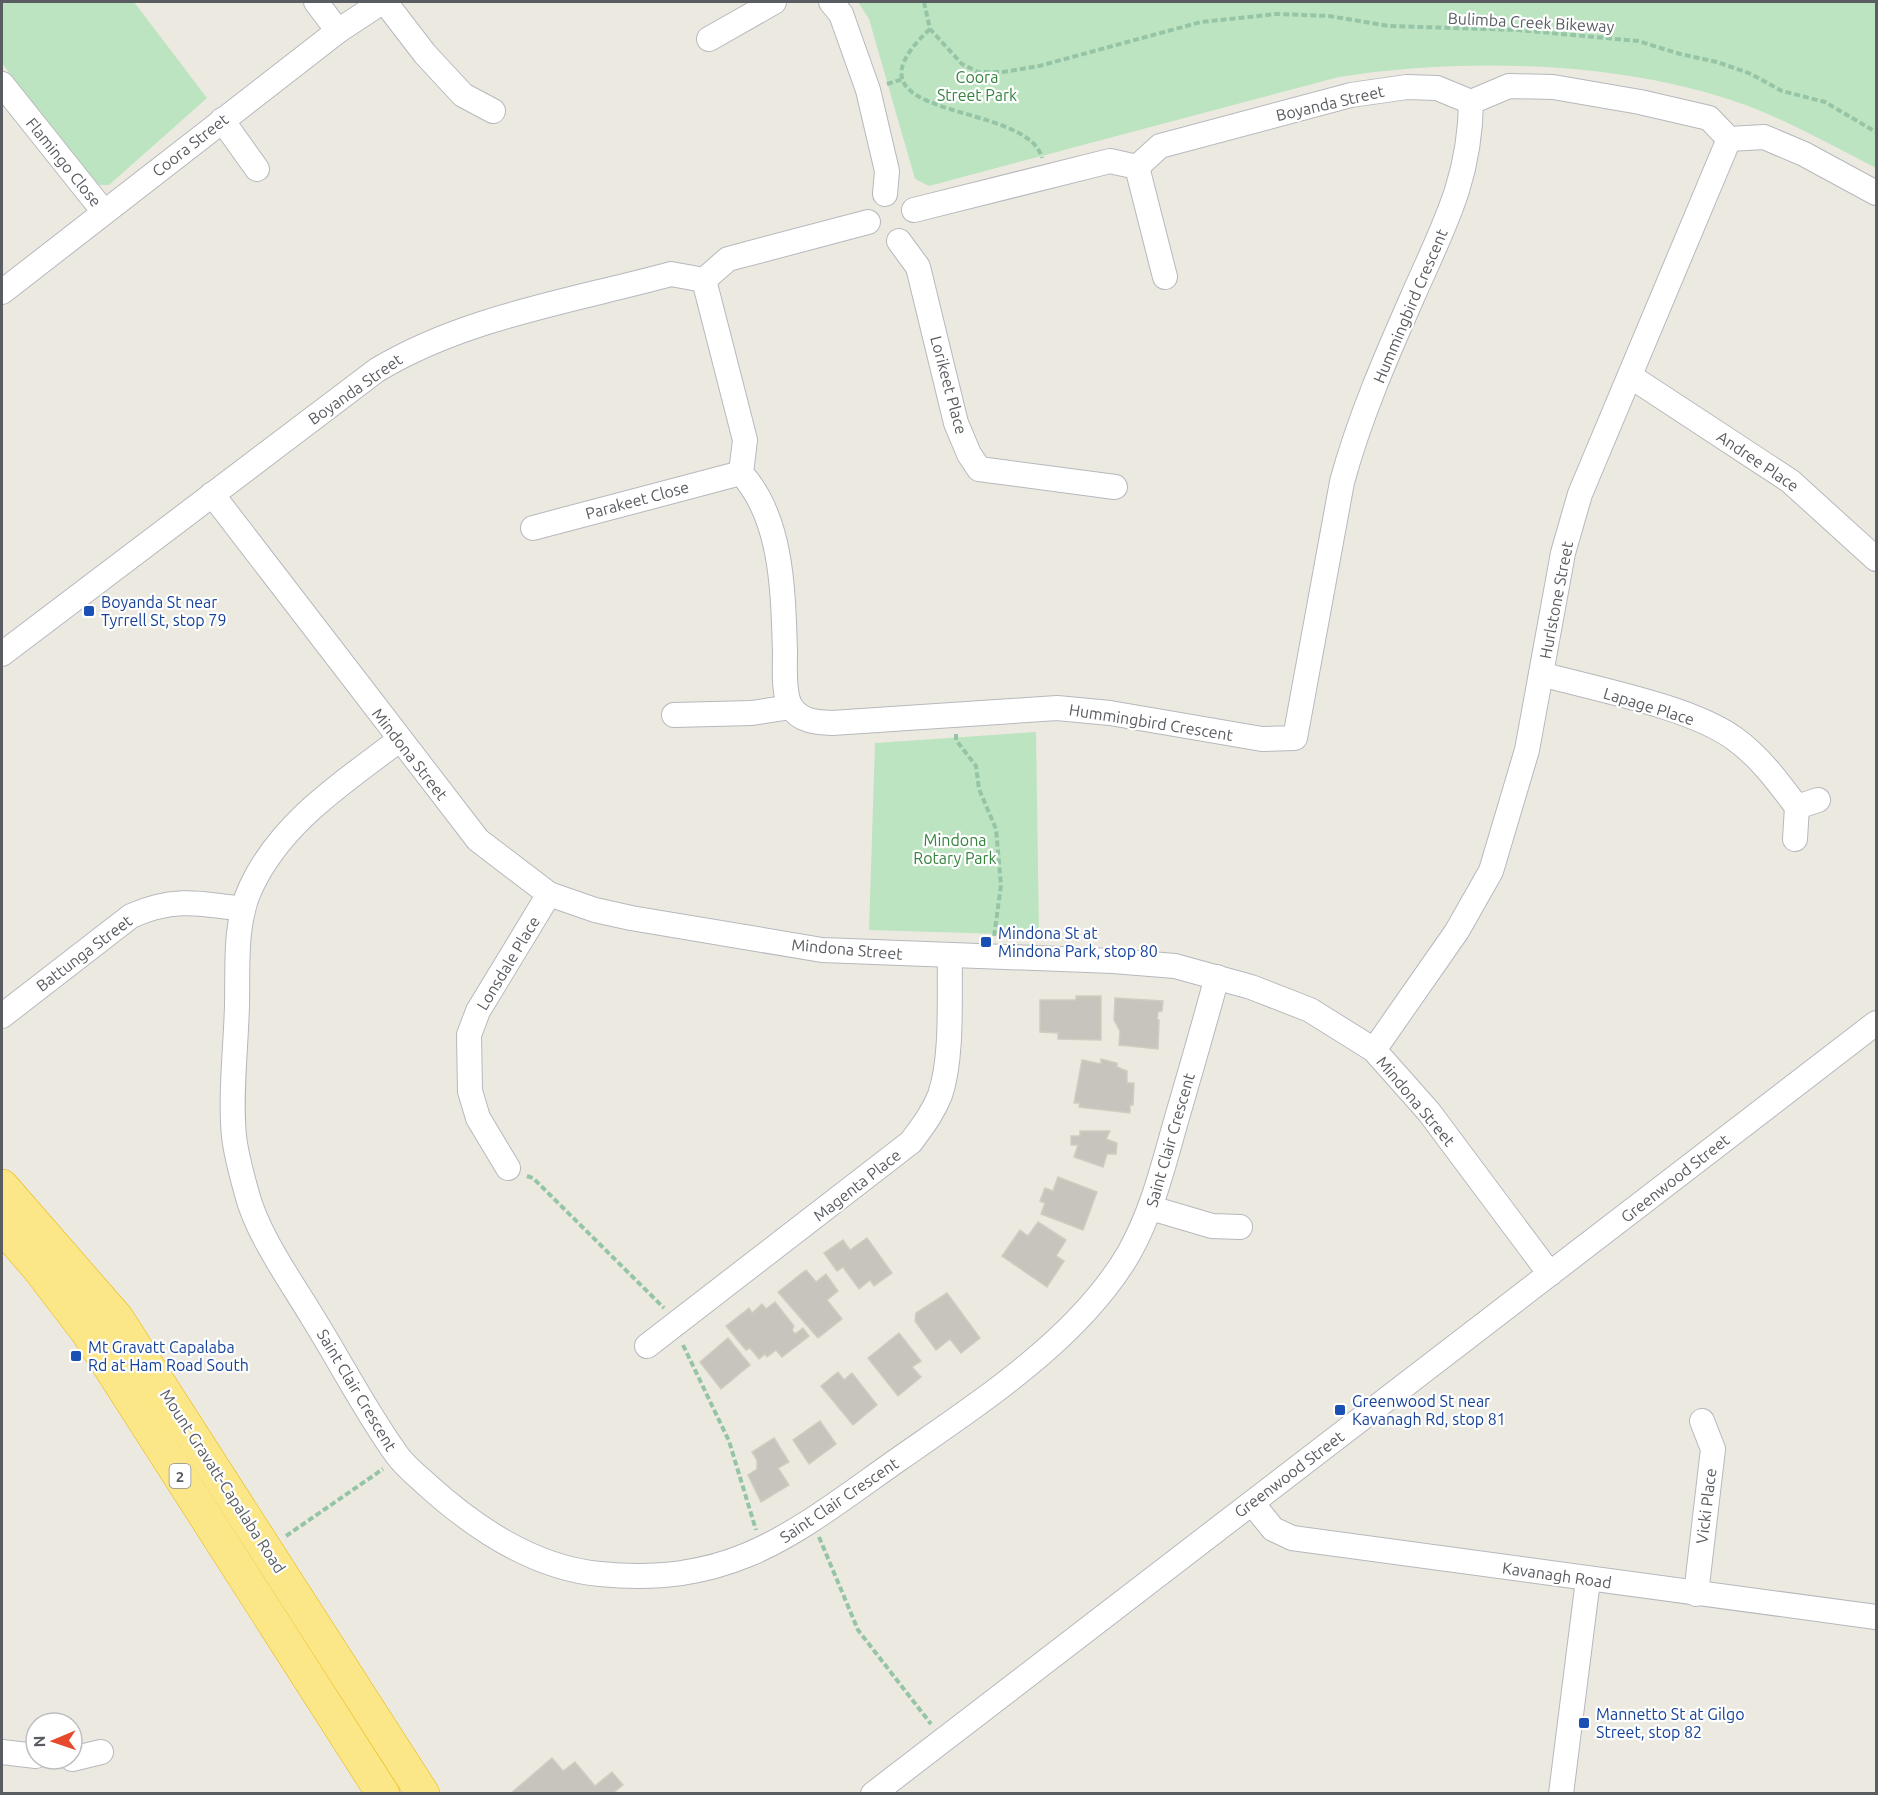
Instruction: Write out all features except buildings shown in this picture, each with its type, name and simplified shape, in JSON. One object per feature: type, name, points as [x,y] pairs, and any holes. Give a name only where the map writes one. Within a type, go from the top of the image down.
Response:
[{"type":"highway","name":"Mount Gravatt-Capalaba Road","points":[[2,1186],[117,1318],[423,1794]]},
{"type":"highway","name":"Mount Gravatt-Capalaba Road","points":[[2,1226],[39,1269],[87,1333],[383,1794]]},
{"type":"street","points":[[316,2],[338,31]]},
{"type":"street","points":[[383,2],[425,54],[463,95],[493,111]]},
{"type":"street","name":"Coora Street","points":[[2,292],[338,31],[383,2]]},
{"type":"street","points":[[709,39],[774,2]]},
{"type":"street","points":[[831,2],[840,14],[868,90],[887,171],[885,194]]},
{"type":"street","name":"Flamingo Close","points":[[2,84],[104,212]]},
{"type":"street","points":[[1471,102],[1509,86],[1553,87],[1640,102],[1709,118],[1729,139],[1764,136],[1804,154],[1876,193]]},
{"type":"street","name":"Boyanda Street","points":[[1137,167],[1160,146],[1351,95],[1407,87],[1437,88],[1471,102]]},
{"type":"street","name":"Hummingbird Crescent","points":[[791,707],[809,722],[820,723],[1057,708],[1110,713],[1262,739],[1295,738],[1342,482],[1352,446],[1410,301],[1458,194],[1466,164],[1471,102]]},
{"type":"street","points":[[222,120],[257,169]]},
{"type":"street","name":"Hurlstone Street","points":[[1374,1050],[1457,931],[1491,871],[1525,760],[1563,553],[1580,494],[1729,139]]},
{"type":"street","points":[[914,210],[1110,161],[1137,167],[1165,277]]},
{"type":"street","points":[[893,193],[906,198],[914,210],[915,225],[906,237],[899,241],[883,240],[870,230],[869,207],[879,196],[885,194],[893,193]]},
{"type":"street","points":[[674,716],[752,713],[791,707],[786,682],[783,594],[777,556],[761,501],[741,473],[745,440],[704,280],[728,260],[868,222]]},
{"type":"street","name":"Lorikeet Place","points":[[899,241],[918,267],[956,423],[969,454],[979,469],[1115,487]]},
{"type":"street","name":"Boyanda Street","points":[[2,654],[377,370],[412,349],[457,331],[671,274],[704,280]]},
{"type":"street","name":"Andree Place","points":[[1630,376],[1790,481],[1876,559]]},
{"type":"street","name":"Parakeet Close","points":[[533,528],[741,473]]},
{"type":"street","name":"Mindona Street","points":[[212,494],[478,840],[549,894],[595,910],[631,918],[822,950],[1175,966],[1217,977],[1310,1010],[1374,1050],[1428,1112],[1550,1274]]},
{"type":"street","name":"Lapage Place","points":[[1541,674],[1686,714],[1735,739],[1775,778],[1807,803],[1796,839]]},
{"type":"street","name":"Saint Clair Crescent","points":[[399,740],[315,805],[283,835],[267,858],[243,909],[238,942],[234,1135],[248,1201],[279,1262],[399,1459],[441,1498],[490,1534],[540,1560],[595,1574],[656,1577],[717,1568],[762,1551],[812,1520],[939,1431],[1045,1350],[1096,1299],[1128,1254],[1151,1208],[1217,977]]},
{"type":"street","name":"Lonsdale Place","points":[[507,1168],[478,1118],[470,1091],[469,1035],[478,1011],[549,894]]},
{"type":"street","name":"Battunga Street","points":[[2,1016],[131,916],[155,905],[189,902],[243,909]]},
{"type":"street","name":"Magenta Place","points":[[647,1346],[888,1162],[910,1142],[928,1119],[940,1094],[948,1044],[950,956]]},
{"type":"street","name":"Greenwood Street","points":[[873,1794],[1876,1023]]},
{"type":"street","points":[[1151,1208],[1212,1226],[1240,1227]]},
{"type":"street","name":"Vicki Place","points":[[1696,1594],[1713,1449],[1702,1421]]},
{"type":"street","name":"Kavanagh Road","points":[[1252,1503],[1273,1529],[1292,1538],[1588,1580],[1876,1617]]},
{"type":"street","points":[[1561,1794],[1588,1580]]},
{"type":"street","points":[[2,1752],[24,1755]]},
{"type":"street","points":[[84,1756],[101,1752]]},
{"type":"path","name":"Bulimba Creek Bikeway","points":[[924,2],[930,29],[962,64],[978,72],[1003,72],[1039,66],[1201,22],[1277,14],[1329,16],[1389,26],[1518,30],[1638,41],[1717,62],[1751,74],[1782,91],[1825,102],[1876,132]]},
{"type":"path","points":[[930,29],[909,51],[903,76],[911,93],[938,107],[981,117],[1020,134],[1041,153],[1047,176]]},
{"type":"path","points":[[953,716],[956,740],[975,766],[979,789],[996,829],[1002,885],[994,939]]},
{"type":"path","points":[[507,1168],[532,1178],[679,1322],[684,1347],[729,1442],[762,1551]]},
{"type":"path","points":[[280,1540],[399,1459]]},
{"type":"path","points":[[812,1520],[858,1630],[931,1724]]},
{"type":"green space","points":[[2,2],[134,2],[207,98],[109,185],[94,185],[2,63]]},
{"type":"green space","name":"Coora Street Park","points":[[858,2],[1876,2],[1876,168],[1770,115],[1722,97],[1669,83],[1558,68],[1444,66],[1339,77],[929,186],[915,179],[869,19]]},
{"type":"green space","name":"Mindona Rotary Park","points":[[1036,732],[1039,935],[869,930],[875,743]]},
{"type":"place","name":"Boyanda St near Tyrrell St, stop 79","points":[[89,611]]},
{"type":"place","name":"Mindona St at Mindona Park, stop 80","points":[[986,942]]},
{"type":"place","name":"Mt Gravatt Capalaba Rd at Ham Road South","points":[[76,1356]]},
{"type":"place","name":"Greenwood St near Kavanagh Rd, stop 81","points":[[1340,1410]]},
{"type":"place","name":"Mannetto St at Gilgo Street, stop 82","points":[[1584,1723]]}]
